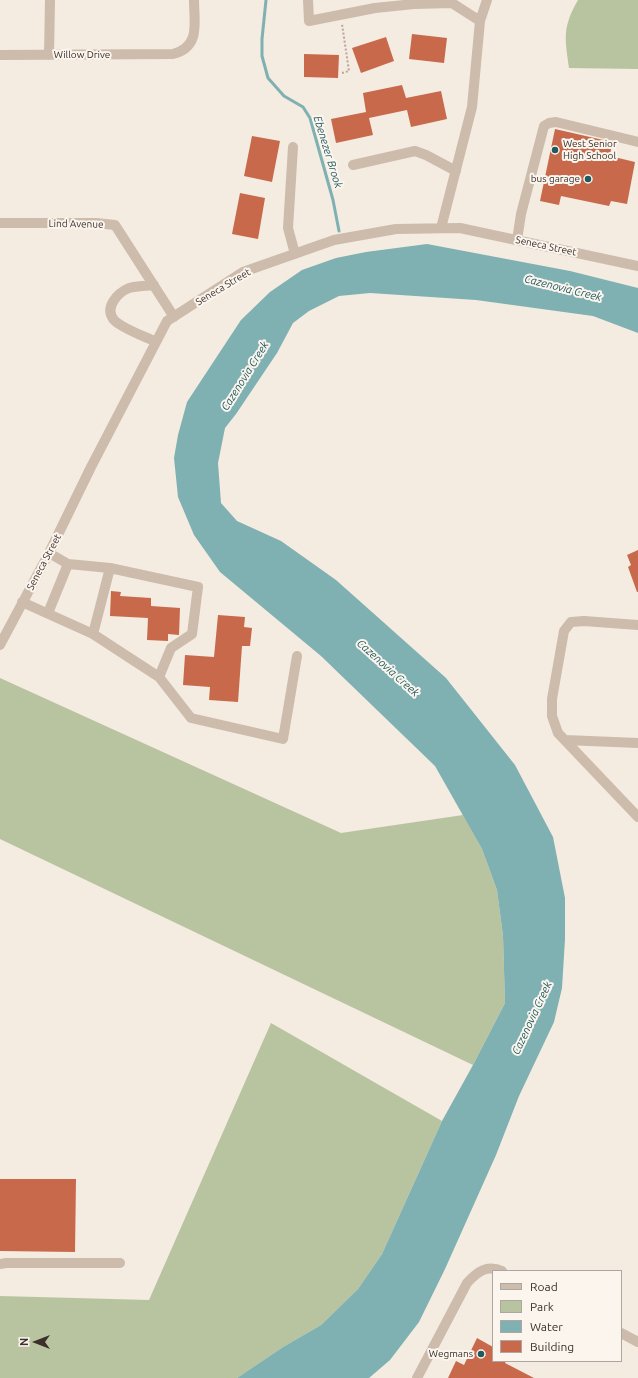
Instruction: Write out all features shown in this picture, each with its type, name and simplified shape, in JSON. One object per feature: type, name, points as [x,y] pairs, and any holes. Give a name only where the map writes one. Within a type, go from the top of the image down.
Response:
[{"type":"street","points":[[49,55],[50,0]]},
{"type":"street","name":"Willow Drive","points":[[0,55],[164,54],[180,52],[187,48],[194,36],[194,0]]},
{"type":"street","points":[[308,0],[309,21],[382,7],[452,3],[480,21]]},
{"type":"street","points":[[442,228],[472,107],[480,21],[487,0]]},
{"type":"street","points":[[517,240],[521,214],[544,126],[549,123],[556,122],[638,142]]},
{"type":"street","points":[[293,147],[288,228],[295,254]]},
{"type":"street","points":[[354,165],[415,151],[426,155],[456,171]]},
{"type":"street","name":"Lind Avenue","points":[[0,223],[115,225],[174,317]]},
{"type":"street","name":"Seneca Street","points":[[0,646],[167,321],[244,272],[334,240],[396,229],[442,228],[460,228],[638,266]]},
{"type":"street","points":[[154,285],[130,288],[123,291],[114,298],[110,308],[115,320],[128,329],[156,342]]},
{"type":"street","points":[[49,553],[68,564],[110,568],[198,587],[192,634],[170,648],[159,677]]},
{"type":"street","points":[[48,613],[68,564]]},
{"type":"street","points":[[93,634],[110,568]]},
{"type":"street","points":[[22,602],[93,634],[159,677],[191,718],[283,739],[297,656]]},
{"type":"street","points":[[638,625],[584,621],[571,622],[564,631],[552,699],[552,716],[558,733],[638,817]]},
{"type":"street","points":[[565,740],[638,743]]},
{"type":"street","points":[[0,1264],[120,1263]]},
{"type":"street","points":[[417,1378],[467,1283],[475,1274],[486,1268],[500,1270]]},
{"type":"street","points":[[622,1334],[638,1342]]},
{"type":"path","points":[[341,15],[349,71],[342,74]]},
{"type":"green space","points":[[578,0],[638,0],[638,69],[569,68],[566,49],[566,33],[569,18]]},
{"type":"green space","points":[[0,678],[341,833],[463,815],[482,849],[497,890],[503,936],[505,1003],[473,1065],[0,839]]},
{"type":"green space","points":[[271,1023],[442,1121],[382,1254],[358,1289],[321,1325],[283,1347],[237,1378],[0,1378],[0,1296],[149,1300]]},
{"type":"water","name":"Cazenovia Creek","points":[[427,244],[570,271],[638,288],[638,333],[593,316],[476,300],[370,293],[339,296],[309,311],[293,323],[277,353],[225,428],[218,463],[221,503],[237,521],[281,541],[336,580],[446,678],[515,765],[553,837],[565,898],[565,939],[562,988],[554,1022],[519,1096],[496,1155],[445,1269],[419,1322],[390,1360],[369,1378],[237,1378],[283,1347],[321,1325],[358,1289],[382,1254],[442,1121],[505,1003],[503,936],[497,890],[482,849],[435,766],[321,656],[220,572],[194,535],[178,497],[174,458],[178,435],[187,402],[241,320],[270,292],[302,270],[336,258],[366,252]]},
{"type":"building","points":[[412,34],[447,38],[444,63],[409,59]]},
{"type":"building","points":[[386,37],[394,61],[361,73],[352,48]]},
{"type":"building","points":[[304,54],[339,55],[338,78],[304,77]]},
{"type":"building","points":[[402,85],[406,98],[441,91],[447,119],[411,127],[407,110],[369,118],[373,135],[336,143],[331,119],[366,112],[363,93]]},
{"type":"building","name":"bus garage","points":[[555,129],[612,142],[610,156],[635,162],[627,204],[611,201],[609,206],[561,196],[559,205],[540,201]]},
{"type":"building","points":[[252,136],[280,141],[272,182],[244,176]]},
{"type":"building","points":[[240,193],[265,198],[258,239],[232,234]]},
{"type":"building","points":[[638,550],[637,592],[628,567],[631,565],[627,555]]},
{"type":"building","points":[[111,591],[121,592],[120,596],[151,598],[151,606],[180,608],[179,635],[168,634],[168,641],[147,640],[148,618],[110,616]]},
{"type":"building","points":[[218,615],[245,617],[244,627],[252,628],[250,646],[242,646],[238,702],[209,700],[210,687],[183,685],[185,655],[214,657]]},
{"type":"building","points":[[0,1179],[76,1179],[75,1252],[0,1251]]},
{"type":"building","name":"Wegmans","points":[[477,1338],[492,1346],[492,1362],[506,1362],[534,1378],[448,1378],[456,1361],[464,1365]]},
{"type":"waterway","name":"Ebenezer Brook","points":[[266,0],[262,39],[262,56],[268,78],[284,96],[303,107],[310,118],[333,200],[339,231]]},
{"type":"place","name":"West Senior High School","points":[[555,150]]},
{"type":"place","name":"bus garage","points":[[588,179]]},
{"type":"place","name":"Wegmans","points":[[481,1354]]}]
